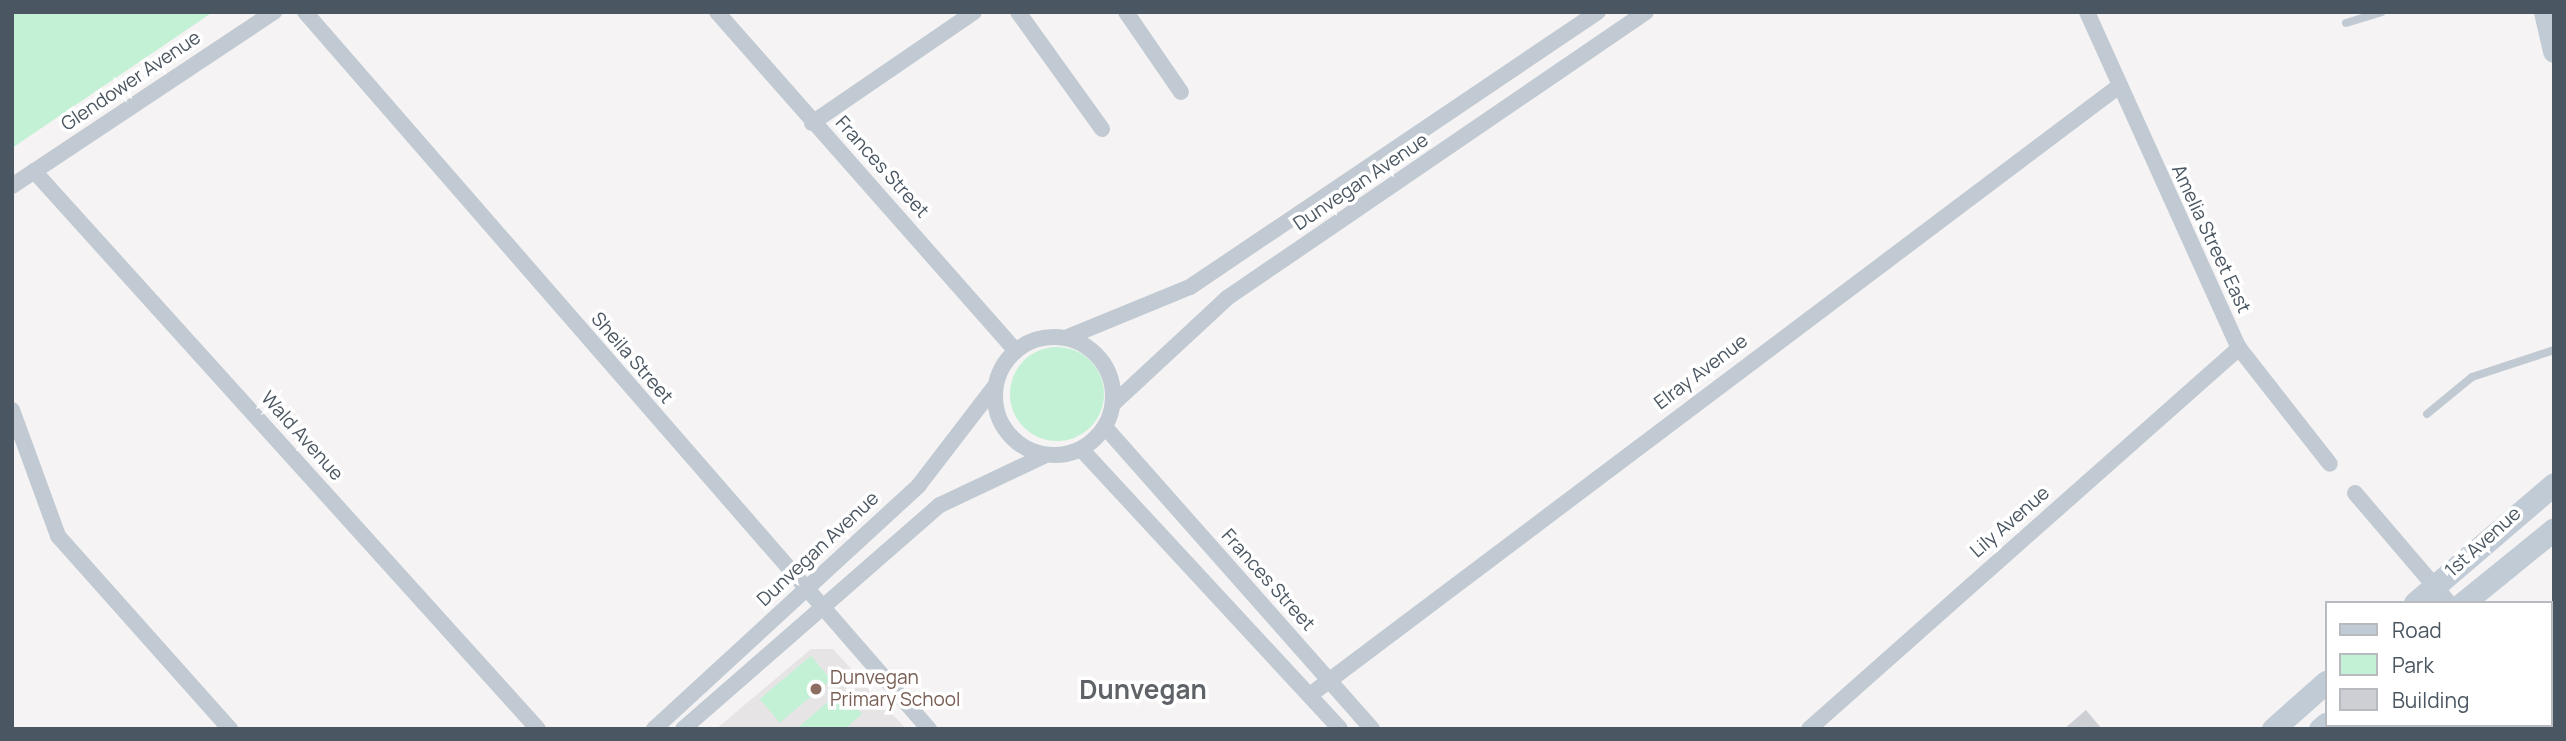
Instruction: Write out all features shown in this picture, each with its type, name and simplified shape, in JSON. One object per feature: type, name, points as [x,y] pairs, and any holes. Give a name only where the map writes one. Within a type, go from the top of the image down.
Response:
[{"type":"main road","points":[[2545,12],[2554,51]]},
{"type":"main road","points":[[2532,498],[2554,473]]},
{"type":"main road","name":"1st Avenue","points":[[2421,601],[2442,594],[2532,498],[2554,484]]},
{"type":"main road","name":"1st Avenue","points":[[2465,601],[2554,529]]},
{"type":"main road","points":[[2273,729],[2324,684]]},
{"type":"street","name":"Glendower Avenue","points":[[12,186],[274,12]]},
{"type":"street","name":"Sheila Street","points":[[305,12],[929,729]]},
{"type":"street","name":"Frances Street","points":[[717,12],[812,123],[1015,350]]},
{"type":"street","points":[[812,123],[974,12]]},
{"type":"street","points":[[1018,12],[1102,129]]},
{"type":"street","points":[[1126,12],[1181,92]]},
{"type":"street","name":"Dunvegan Avenue","points":[[1068,337],[1190,287],[1598,12]]},
{"type":"street","name":"Dunvegan Avenue","points":[[1113,404],[1205,314],[1646,12]]},
{"type":"street","name":"Amelia Street East","points":[[2087,12],[2239,348],[2330,464]]},
{"type":"street","points":[[1540,51],[1555,74]]},
{"type":"street","name":"Elray Avenue","points":[[1310,695],[2119,86]]},
{"type":"street","points":[[1427,127],[1443,151]]},
{"type":"street","name":"Wald Avenue","points":[[34,171],[538,729]]},
{"type":"street","points":[[1303,211],[1319,236]]},
{"type":"street","points":[[1190,287],[1205,314]]},
{"type":"street","points":[[683,729],[940,505],[1046,455],[1081,449],[1104,428],[1113,404],[1113,386],[1098,355],[1068,337],[1031,340],[1015,350],[995,386],[1007,431],[1046,455]]},
{"type":"street","name":"Lily Avenue","points":[[1810,729],[2239,348]]},
{"type":"street","name":"Dunvegan Avenue","points":[[654,729],[919,485],[995,386]]},
{"type":"street","points":[[12,410],[58,536],[230,729]]},
{"type":"street","name":"Frances Street","points":[[1104,428],[1372,729]]},
{"type":"street","points":[[1081,449],[1340,729]]},
{"type":"street","points":[[919,485],[940,505]]},
{"type":"street","points":[[2355,493],[2442,594]]},
{"type":"lane","points":[[2346,23],[2381,12]]},
{"type":"lane","points":[[2427,414],[2472,377],[2554,350]]},
{"type":"shaded area","name":"Dunvegan Primary School","points":[[811,649],[833,649],[906,729],[716,729]]},
{"type":"green space","points":[[12,12],[213,12],[12,148]]},
{"type":"green space","points":[[1048,347],[1066,347],[1091,360],[1101,376],[1104,394],[1101,412],[1091,428],[1066,441],[1048,441],[1023,428],[1010,403],[1010,385],[1023,360]]},
{"type":"green space","points":[[811,656],[831,680],[780,723],[760,699]]},
{"type":"green space","points":[[842,690],[862,714],[845,729],[796,729]]},
{"type":"building","points":[[2086,710],[2102,729],[2064,729]]},
{"type":"place","name":"Dunvegan Primary School","points":[[816,689]]},
{"type":"district","name":"Dunvegan","points":[[1143,690]]}]
